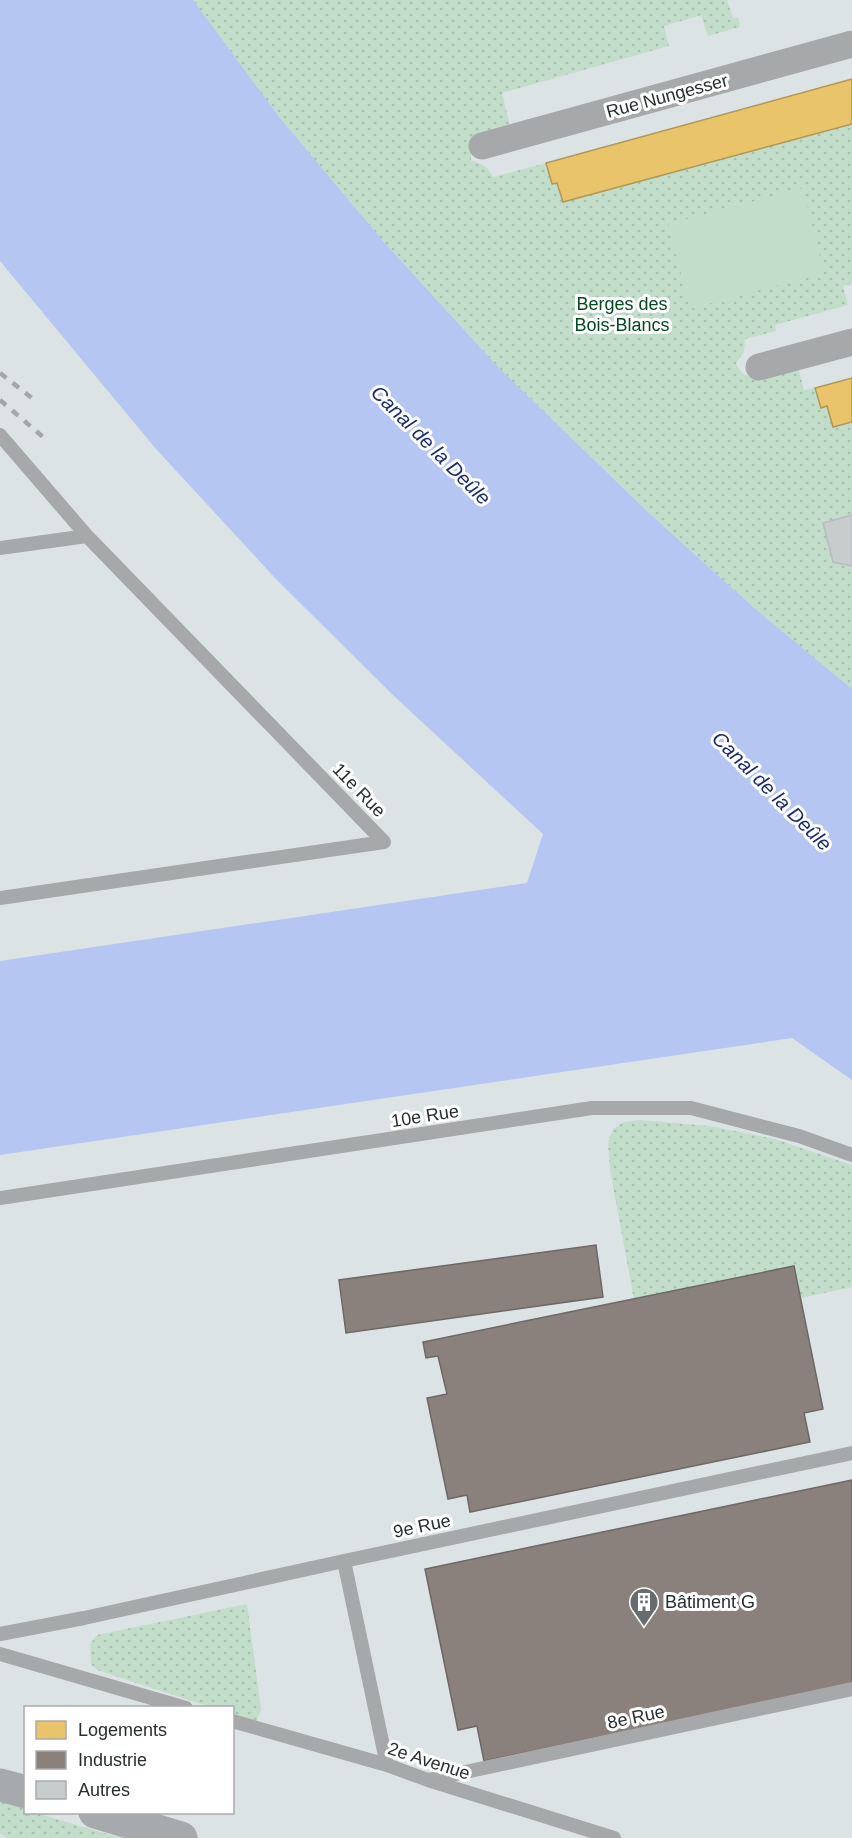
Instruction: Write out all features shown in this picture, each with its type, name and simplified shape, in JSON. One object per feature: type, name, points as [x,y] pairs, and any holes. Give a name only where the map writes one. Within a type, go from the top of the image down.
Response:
[{"type":"main road","points":[[0,1785],[24,1791]]},
{"type":"main road","points":[[102,1814],[181,1838]]},
{"type":"street","name":"Rue Nungesser","points":[[482,146],[852,44]]},
{"type":"street","points":[[759,367],[852,342]]},
{"type":"lane","points":[[0,435],[87,536]]},
{"type":"lane","points":[[0,548],[87,536]]},
{"type":"lane","name":"11e Rue","points":[[0,898],[384,842],[87,536]]},
{"type":"lane","name":"10e Rue","points":[[0,1198],[592,1108],[691,1108],[799,1136],[852,1155]]},
{"type":"lane","name":"9e Rue","points":[[0,1634],[84,1618],[852,1453]]},
{"type":"lane","points":[[344,1561],[387,1765]]},
{"type":"lane","points":[[0,1654],[182,1706]]},
{"type":"lane","name":"8e Rue","points":[[428,1780],[852,1689]]},
{"type":"lane","name":"2e Avenue","points":[[234,1722],[387,1765],[614,1838]]},
{"type":"green space","name":"Berges des Bois-Blancs","points":[[193,0],[727,0],[733,18],[738,17],[740,27],[708,36],[701,15],[664,26],[669,46],[502,93],[510,126],[471,151],[471,161],[484,166],[493,177],[546,163],[552,184],[557,183],[563,202],[852,124],[852,284],[843,286],[848,305],[775,325],[776,331],[745,339],[744,352],[736,363],[747,376],[754,378],[772,376],[798,368],[804,390],[815,388],[821,408],[827,406],[852,422],[852,689],[753,607],[650,514],[498,367],[383,241],[280,118]]},
{"type":"green space","points":[[803,188],[824,273],[690,309],[668,224]]},
{"type":"green space","points":[[641,1120],[710,1126],[775,1139],[852,1165],[852,1287],[801,1298],[794,1267],[634,1300],[610,1170],[608,1142],[613,1129],[624,1122]]},
{"type":"green space","points":[[247,1604],[261,1709],[256,1723],[234,1715],[234,1706],[207,1706],[97,1670],[91,1664],[90,1644],[97,1635]]},
{"type":"green space","points":[[0,1802],[24,1809],[24,1814],[39,1814],[121,1838],[6,1838],[0,1833]]},
{"type":"water","name":"Canal de la Deûle","points":[[0,0],[193,0],[280,118],[383,241],[498,367],[650,514],[753,607],[852,689],[852,1080],[792,1038],[0,1155],[0,961],[527,883],[543,834],[395,697],[276,579],[156,449],[0,261]]},
{"type":"building: Logements","points":[[852,79],[852,124],[563,202],[557,183],[552,184],[546,163]]},
{"type":"building: Logements","points":[[852,378],[852,422],[833,427],[827,406],[821,408],[815,388]]},
{"type":"building: Industrie","points":[[596,1245],[603,1297],[346,1333],[339,1280]]},
{"type":"building: Industrie","points":[[794,1266],[823,1409],[804,1413],[810,1442],[470,1512],[467,1495],[448,1499],[427,1398],[447,1394],[438,1356],[426,1358],[423,1342]]},
{"type":"building: Industrie","name":"Bâtiment G","points":[[852,1480],[852,1684],[484,1761],[477,1726],[458,1730],[425,1569]]},
{"type":"building: Autres","points":[[852,515],[852,566],[833,562],[823,523]]},
{"type":"railway","points":[[0,373],[37,402]]},
{"type":"railway","points":[[0,400],[43,437]]},
{"type":"place","name":"Bâtiment G","points":[[644,1628]]}]
